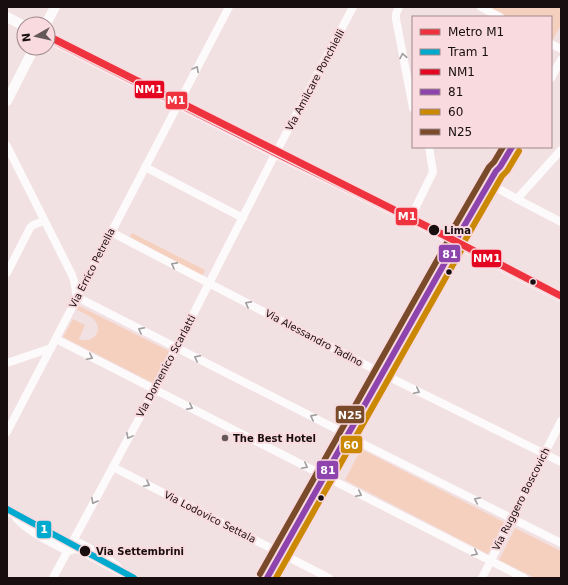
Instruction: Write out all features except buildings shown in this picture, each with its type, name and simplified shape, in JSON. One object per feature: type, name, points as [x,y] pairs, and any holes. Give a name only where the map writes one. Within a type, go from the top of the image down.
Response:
[{"type":"main road","points":[[50,16],[55,7]]},
{"type":"main road","points":[[56,42],[276,153],[456,241],[561,297]]},
{"type":"main road","points":[[7,101],[30,56]]},
{"type":"street","name":"Via Errico Petrella","points":[[7,432],[229,7]]},
{"type":"street","name":"Via Amilcare Ponchielli","points":[[276,153],[353,7]]},
{"type":"street","points":[[481,7],[498,16]]},
{"type":"street","points":[[398,8],[396,19],[412,103]]},
{"type":"street","points":[[552,44],[561,49]]},
{"type":"street","points":[[552,76],[561,60]]},
{"type":"street","points":[[7,146],[9,156],[72,275],[77,297],[348,435],[358,442],[561,543]]},
{"type":"street","points":[[410,219],[433,172],[429,148]]},
{"type":"street","points":[[456,241],[511,148]]},
{"type":"street","points":[[517,199],[561,150]]},
{"type":"street","name":"Via Domenico Scarlatti","points":[[53,578],[71,548],[155,390],[276,153]]},
{"type":"street","points":[[145,168],[242,218]]},
{"type":"street","points":[[267,578],[415,315],[417,315],[432,301],[456,258],[456,228],[481,184],[498,169]]},
{"type":"street","points":[[490,184],[561,222]]},
{"type":"street","points":[[7,273],[30,228],[33,225],[44,221]]},
{"type":"street","name":"Via Alessandro Tadino","points":[[111,232],[382,374],[561,462]]},
{"type":"street","points":[[56,339],[524,578]]},
{"type":"street","points":[[7,363],[51,348]]},
{"type":"street","name":"Via Ruggero Boscovich","points":[[482,578],[561,421]]},
{"type":"street","name":"Via Lodovico Settala","points":[[113,467],[330,578]]},
{"type":"street","points":[[9,512],[28,529],[71,548],[80,543],[110,560],[128,576]]},
{"type":"street","points":[[260,578],[274,566]]},
{"type":"shaded area","points":[[488,7],[561,7],[561,25],[552,41],[552,16],[505,16]]},
{"type":"shaded area","points":[[132,233],[205,270],[202,277],[130,237]]},
{"type":"shaded area","points":[[79,306],[169,351],[153,383],[63,337],[73,319],[85,325],[79,339],[91,339],[97,334],[98,326],[96,322],[90,316],[77,310]]},
{"type":"shaded area","points":[[361,449],[504,522],[488,554],[345,480]]},
{"type":"shaded area","points":[[515,528],[561,551],[561,578],[535,578],[499,560]]},
{"type":"metro line","name":"M1","points":[[56,40],[434,230],[561,296]]},
{"type":"tram line","name":"1","points":[[7,509],[134,578]]},
{"type":"transit line","name":"NM1","points":[[56,42],[285,158],[410,219],[561,297]]},
{"type":"transit line","name":"N25","points":[[260,574],[448,241],[449,236],[489,167],[494,162],[502,148]]},
{"type":"transit line","name":"81","points":[[267,578],[456,243],[456,240],[496,171],[511,148]]},
{"type":"transit line","name":"60","points":[[276,578],[463,247],[464,242],[502,176],[507,171],[519,151]]},
{"type":"place","name":"Lima","points":[[434,230]]},
{"type":"place","name":"The Best Hotel","points":[[225,438]]},
{"type":"place","name":"Via Settembrini","points":[[85,551]]}]
